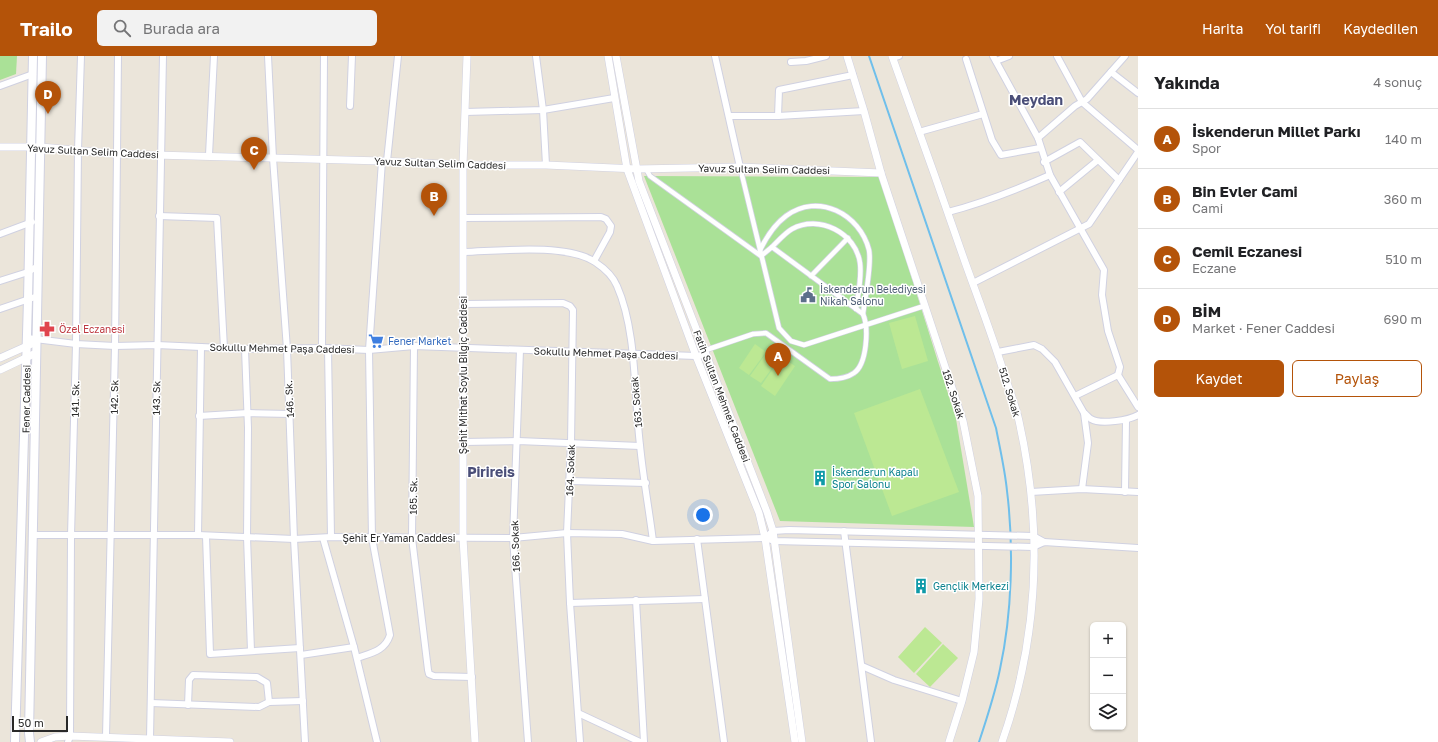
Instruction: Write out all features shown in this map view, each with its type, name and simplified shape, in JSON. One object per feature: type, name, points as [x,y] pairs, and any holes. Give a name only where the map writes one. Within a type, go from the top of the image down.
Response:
[{"type":"main road","name":"Fener Caddesi","points":[[15,742],[27,358],[33,56]]},
{"type":"main road","name":"Fener Caddesi","points":[[30,742],[28,733],[42,56]]},
{"type":"street","name":"141. Sk.","points":[[69,739],[71,536],[81,56]]},
{"type":"street","name":"142. Sk","points":[[106,737],[115,346],[118,56]]},
{"type":"street","name":"143. Sk","points":[[150,739],[163,56]]},
{"type":"street","points":[[209,155],[214,56]]},
{"type":"street","name":"146. Sk.","points":[[268,56],[273,158],[287,350],[294,539],[305,742]]},
{"type":"street","points":[[324,56],[322,159],[325,348],[331,537]]},
{"type":"street","points":[[350,106],[352,56]]},
{"type":"street","points":[[357,658],[384,648],[388,643],[390,635],[372,538],[369,350],[384,161],[398,56]]},
{"type":"street","name":"Şehit Mithat Soylu Bilgiç Caddesi","points":[[467,56],[463,165],[463,538],[475,742]]},
{"type":"street","points":[[536,56],[543,110],[546,165]]},
{"type":"street","name":"Fatih Sultan Mehmet Caddesi","points":[[608,56],[627,169],[696,356],[759,513],[765,538],[795,742]]},
{"type":"street","name":"Fatih Sultan Mehmet Caddesi","points":[[616,56],[639,181],[773,531],[802,742]]},
{"type":"street","points":[[715,56],[779,328],[791,341],[804,345],[924,306]]},
{"type":"street","points":[[791,62],[806,61],[826,56]]},
{"type":"street","name":"152. Sokak","points":[[847,56],[864,110],[881,173],[963,421],[978,496],[982,546],[974,652],[962,701],[949,742]]},
{"type":"street","points":[[1009,56],[994,59],[1038,138],[1044,162],[1050,175],[1104,270],[1102,295],[1108,331],[1120,367],[1118,375],[1138,407]]},
{"type":"street","points":[[973,283],[1081,230],[1089,224],[1138,151],[1082,102],[1057,56]]},
{"type":"street","points":[[1038,138],[1074,106],[1087,99],[1125,56]]},
{"type":"street","name":"512. Sokak","points":[[895,57],[919,132],[998,352],[1019,419],[1030,492],[1029,546],[1033,606],[1025,662],[1012,715],[1002,742]]},
{"type":"street","points":[[966,58],[992,140],[1002,155],[1040,148]]},
{"type":"street","points":[[1111,72],[1138,93]]},
{"type":"street","points":[[0,86],[32,74]]},
{"type":"street","points":[[778,116],[779,90],[853,75]]},
{"type":"street","points":[[464,112],[543,110],[614,98]]},
{"type":"street","points":[[730,116],[778,116],[864,110]]},
{"type":"street","points":[[919,132],[983,114]]},
{"type":"street","points":[[1044,162],[1080,142],[1119,180]]},
{"type":"street","name":"Yavuz Sultan Selim Caddesi","points":[[0,147],[41,147],[118,154],[209,155],[463,165],[546,165],[627,169],[740,167],[881,173]]},
{"type":"street","points":[[1059,192],[1098,160]]},
{"type":"street","points":[[646,169],[650,176],[761,256]]},
{"type":"street","points":[[948,212],[973,206],[1010,193],[1050,175]]},
{"type":"street","points":[[704,353],[753,334],[766,334],[830,379],[842,378],[855,373],[863,360],[867,324],[863,314],[870,252],[865,238],[857,225],[848,216],[828,208],[816,206],[797,210],[786,216],[774,227],[760,250]]},
{"type":"street","points":[[159,216],[217,218],[224,348]]},
{"type":"street","points":[[0,234],[30,223],[39,218]]},
{"type":"street","points":[[463,218],[606,219],[611,226],[610,232],[594,261]]},
{"type":"street","points":[[761,256],[792,229],[811,224],[827,225],[848,238],[860,262],[856,309]]},
{"type":"street","points":[[811,276],[848,238]]},
{"type":"street","points":[[772,247],[863,314]]},
{"type":"street","name":"163. Sokak","points":[[464,252],[558,251],[579,255],[594,261],[607,271],[617,286],[626,317],[632,353],[640,446],[653,541]]},
{"type":"street","points":[[0,281],[28,272],[38,266]]},
{"type":"street","points":[[0,309],[38,296]]},
{"type":"street","name":"164. Sokak","points":[[464,304],[563,303],[570,306],[575,315],[567,533],[570,603],[580,742]]},
{"type":"street","points":[[0,358],[27,342],[37,340]]},
{"type":"street","name":"Sokullu Mehmet Paşa Caddesi","points":[[37,340],[115,346],[157,345],[287,350],[325,348],[369,350],[414,346],[696,356],[704,353]]},
{"type":"street","points":[[998,352],[1034,345],[1042,349],[1056,362],[1084,412],[1091,419],[1098,421],[1126,420],[1138,414]]},
{"type":"street","name":"165. Sk.","points":[[414,346],[412,538],[428,670],[430,674],[434,676],[472,677]]},
{"type":"street","points":[[198,535],[201,347]]},
{"type":"street","points":[[245,349],[248,413],[247,537],[251,651]]},
{"type":"street","name":"166. Sokak","points":[[520,350],[518,441],[513,538],[528,742]]},
{"type":"street","points":[[0,370],[27,358],[36,352]]},
{"type":"street","points":[[1075,396],[1118,375]]},
{"type":"street","points":[[1082,489],[1088,443],[1084,412]]},
{"type":"street","points":[[199,416],[248,413],[290,414]]},
{"type":"street","points":[[1124,492],[1126,420]]},
{"type":"street","points":[[463,442],[518,441],[640,446]]},
{"type":"street","points":[[570,481],[646,483]]},
{"type":"street","points":[[1030,492],[1082,489],[1138,492]]},
{"type":"street","points":[[765,538],[773,531],[844,531],[982,536],[1029,536],[1044,542],[1138,548]]},
{"type":"street","points":[[844,531],[872,742]]},
{"type":"street","name":"Şehit Er Yaman Caddesi","points":[[33,535],[198,535],[294,539],[331,537],[513,538],[567,533],[622,534],[653,541],[765,538],[774,540],[1029,546]]},
{"type":"street","points":[[206,536],[210,654],[300,648]]},
{"type":"street","points":[[323,538],[357,658],[378,742]]},
{"type":"street","points":[[697,539],[724,742]]},
{"type":"street","points":[[1029,546],[1044,542]]},
{"type":"street","points":[[570,603],[704,599]]},
{"type":"street","points":[[636,600],[644,742]]},
{"type":"street","points":[[301,655],[354,647]]},
{"type":"street","points":[[862,666],[894,680],[962,701]]},
{"type":"street","points":[[188,705],[189,680],[193,675],[257,677],[267,683],[269,702]]},
{"type":"street","points":[[151,703],[259,707],[269,702],[303,701]]},
{"type":"street","points":[[578,713],[640,742]]},
{"type":"street","points":[[41,742],[55,737],[69,739],[106,737],[230,742]]},
{"type":"green space","points":[[0,56],[17,56],[16,74],[0,80]]},
{"type":"green space","points":[[644,176],[880,177],[956,419],[974,527],[780,521]]},
{"type":"green space","points":[[915,316],[928,361],[902,369],[889,323]]},
{"type":"green space","points":[[755,344],[766,352],[749,375],[739,368]]},
{"type":"green space","points":[[767,352],[778,360],[761,383],[750,376]]},
{"type":"green space","points":[[781,357],[795,366],[775,396],[761,386]]},
{"type":"green space","points":[[920,389],[959,492],[892,516],[854,413]]},
{"type":"green space","points":[[925,627],[942,643],[914,673],[898,657]]},
{"type":"green space","points":[[943,644],[958,658],[930,687],[916,674]]},
{"type":"waterway","points":[[869,56],[996,428],[1005,475],[1011,535],[1011,580],[1007,626],[998,678],[991,706],[979,742]]},
{"type":"place","name":"BİM","points":[[48,114]]},
{"type":"place","name":"Cemil Eczanesi","points":[[254,170]]},
{"type":"place","name":"Bin Evler Cami","points":[[434,216]]},
{"type":"place","name":"İskenderun Belediyesi Nikah Salonu","points":[[808,295]]},
{"type":"place","name":"Özel Eczanesi","points":[[47,329]]},
{"type":"place","name":"Fener Market","points":[[376,341]]},
{"type":"place","name":"İskenderun Millet Parkı","points":[[778,376]]},
{"type":"place","name":"İskenderun Kapalı Spor Salonu","points":[[820,478]]},
{"type":"place","name":"Gençlik Merkezi","points":[[921,586]]},
{"type":"district","name":"Meydan","points":[[1036,99]]},
{"type":"district","name":"Pirireis","points":[[491,471]]}]
